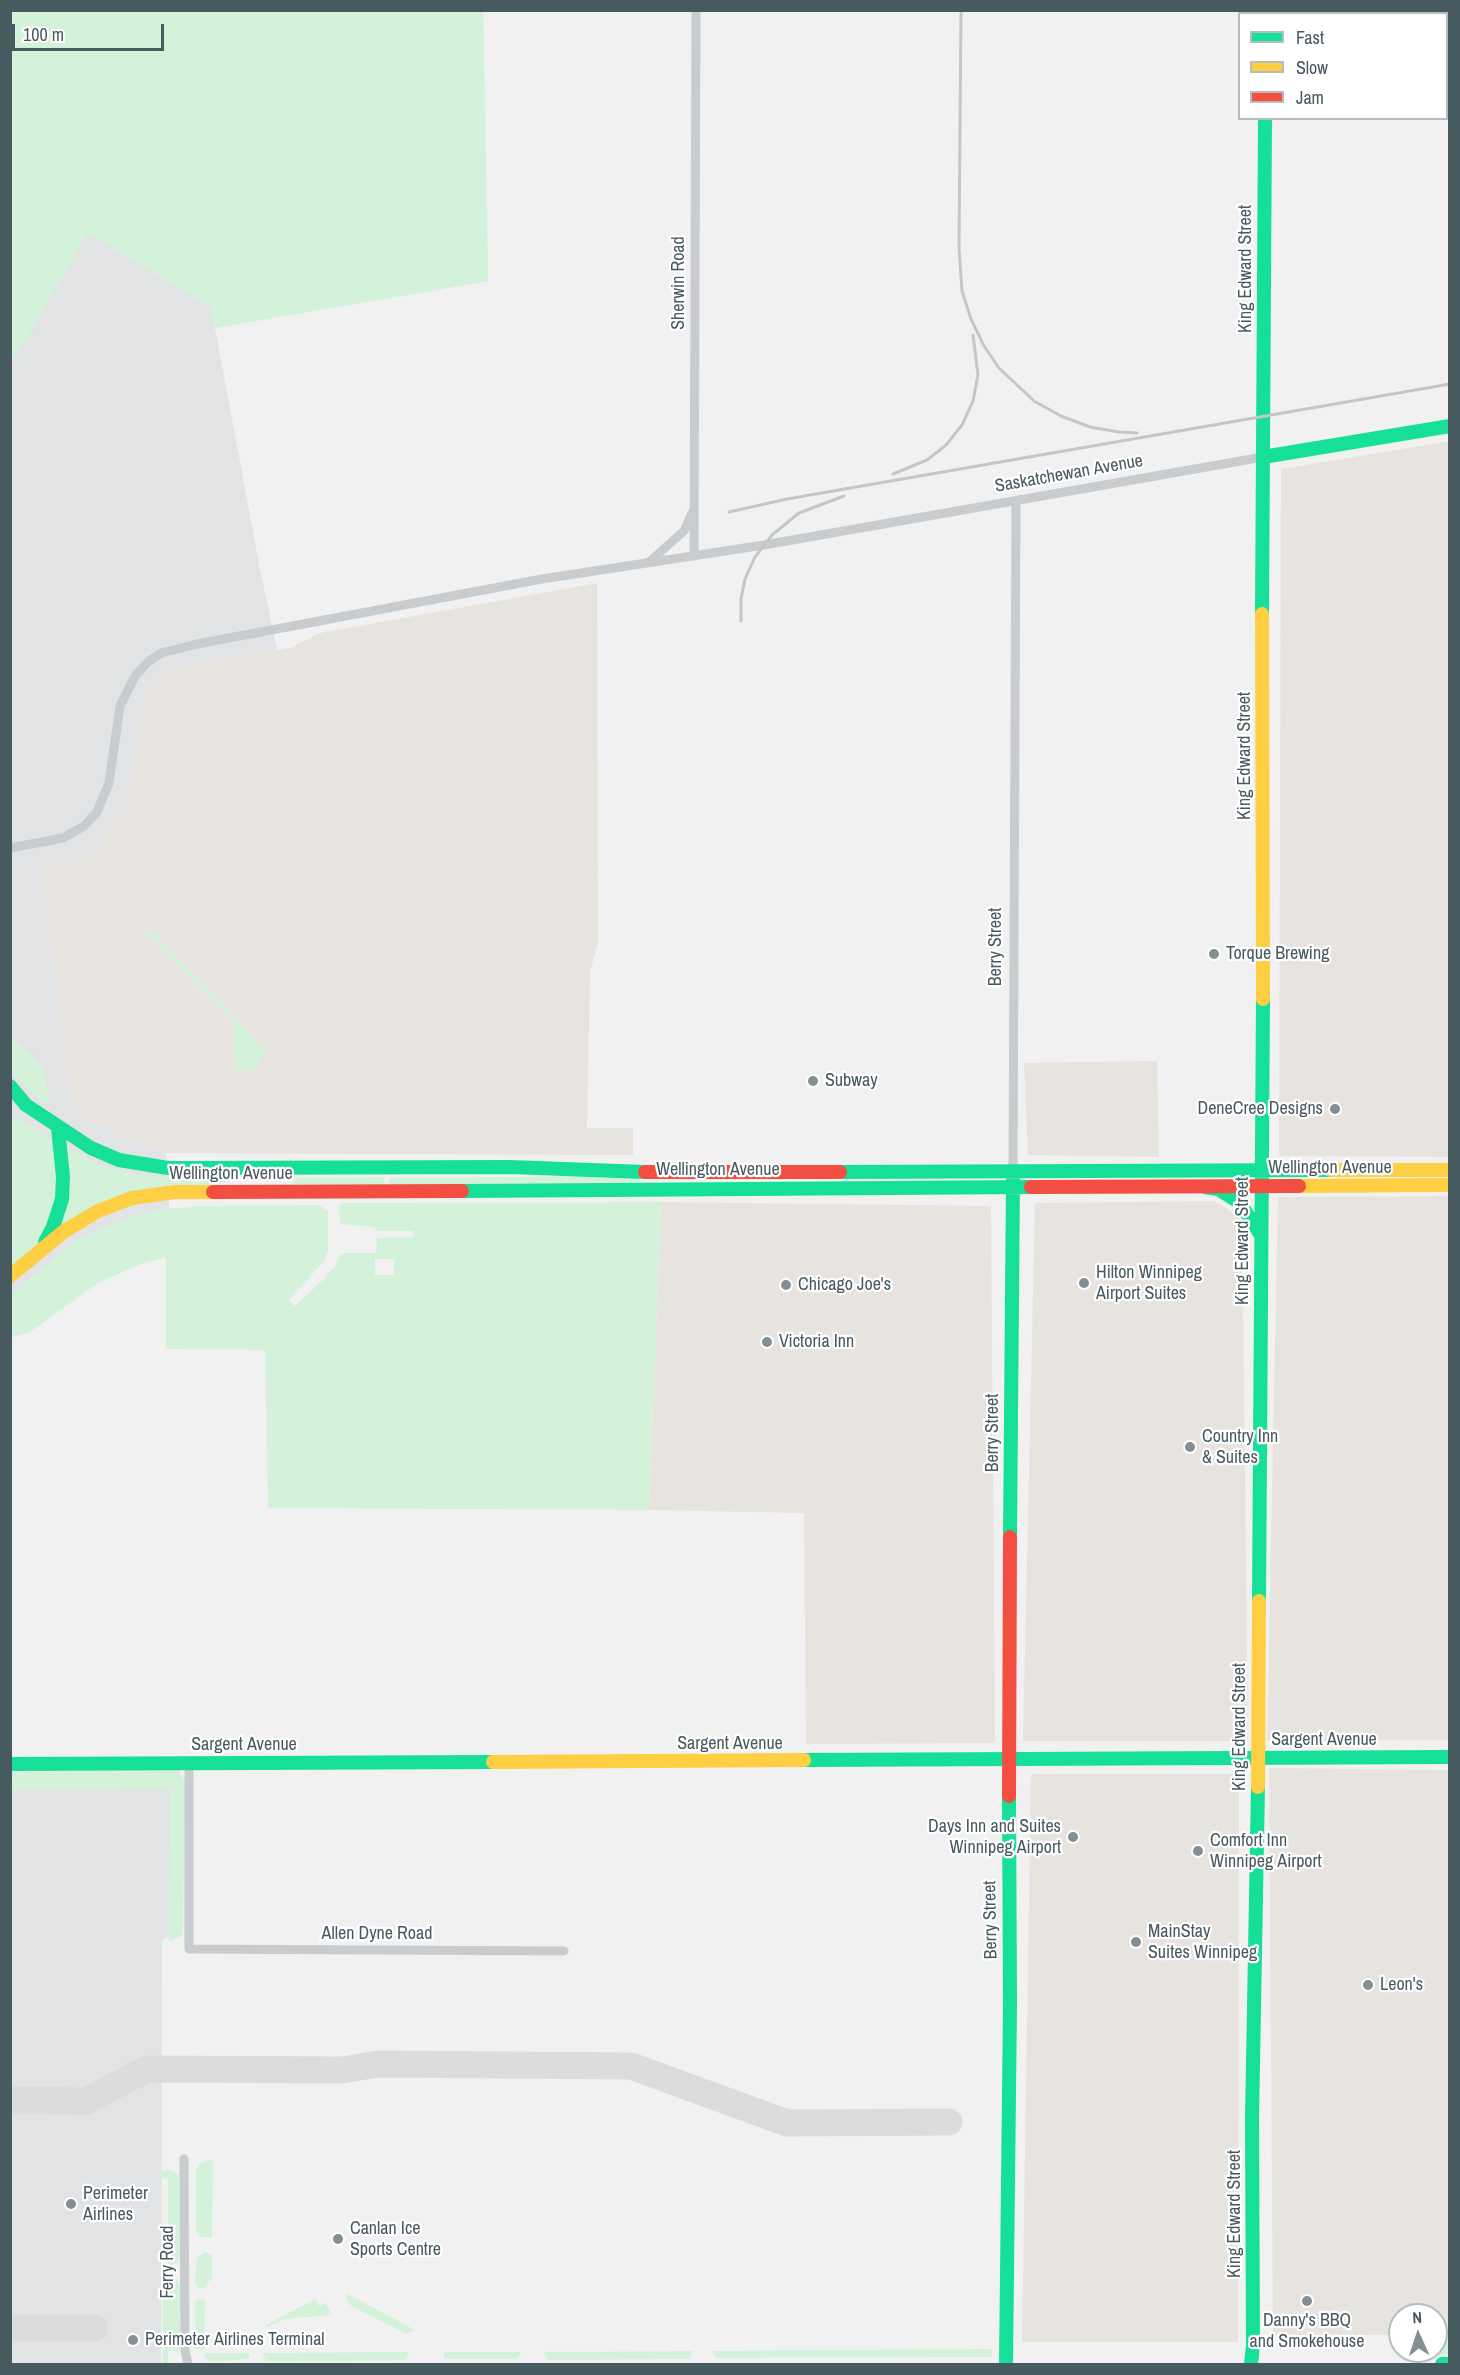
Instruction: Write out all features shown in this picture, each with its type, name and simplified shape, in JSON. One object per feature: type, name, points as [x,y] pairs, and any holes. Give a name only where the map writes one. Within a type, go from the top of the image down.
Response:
[{"type":"main road","name":"King Edward Street","points":[[1251,2364],[1253,2345],[1252,2118],[1258,1759],[1262,1186],[1265,120]]},
{"type":"main road","name":"Saskatchewan Avenue","points":[[1263,457],[1449,426]]},
{"type":"main road","name":"Wellington Avenue","points":[[10,1086],[26,1105],[58,1128],[105,1155],[135,1164],[168,1168],[510,1167],[676,1172],[1449,1170]]},
{"type":"main road","points":[[39,1252],[53,1227],[62,1199],[63,1177],[58,1128]]},
{"type":"main road","name":"Berry Street","points":[[1006,2364],[1011,2004],[1009,1760],[1013,1170]]},
{"type":"main road","points":[[858,1171],[859,1187]]},
{"type":"main road","points":[[1365,1171],[1365,1186]]},
{"type":"main road","points":[[676,1172],[676,1188]]},
{"type":"main road","name":"Wellington Avenue","points":[[10,1276],[63,1232],[98,1211],[132,1198],[161,1193],[676,1188],[1449,1185]]},
{"type":"main road","points":[[1204,1187],[1218,1189],[1239,1202],[1261,1235]]},
{"type":"main road","name":"Sargent Avenue","points":[[10,1764],[1449,1757]]},
{"type":"main road","points":[[1442,2364],[1449,2364]]},
{"type":"street","name":"Sherwin Road","points":[[694,556],[696,10]]},
{"type":"street","name":"Saskatchewan Avenue","points":[[10,848],[63,838],[79,830],[91,820],[106,793],[120,706],[135,676],[147,662],[161,653],[197,644],[542,579],[1016,502],[1263,457]]},
{"type":"street","name":"Berry Street","points":[[1013,1170],[1016,502]]},
{"type":"street","points":[[649,562],[684,531],[694,505]]},
{"type":"street","name":"Wellington Avenue","points":[[10,1097],[26,1105]]},
{"type":"street","name":"Allen Dyne Road","points":[[189,1764],[189,1949],[564,1951]]},
{"type":"street","name":"Ferry Road","points":[[184,2159],[185,2351],[188,2364]]},
{"type":"shaded area","points":[[1290,10],[1363,11],[1357,12],[1290,12]]},
{"type":"shaded area","points":[[10,11],[483,11],[488,281],[215,328],[277,650],[185,666],[169,673],[156,683],[147,696],[143,710],[130,789],[124,811],[112,830],[85,858],[42,869],[70,1100],[102,1128],[166,1153],[170,1222],[10,1301]]},
{"type":"shaded area","points":[[1449,441],[1449,1157],[1279,1156],[1281,469]]},
{"type":"shaded area","points":[[597,583],[598,944],[590,971],[587,1128],[633,1128],[633,1155],[166,1153],[102,1128],[70,1100],[42,868],[85,858],[112,830],[124,811],[130,789],[143,710],[147,696],[156,683],[169,673],[185,666],[290,648],[320,633]]},
{"type":"shaded area","points":[[1157,1061],[1159,1157],[1028,1155],[1024,1063]]},
{"type":"shaded area","points":[[1449,1196],[1449,1740],[1267,1741],[1278,1197]]},
{"type":"shaded area","points":[[1213,1201],[1242,1220],[1248,1741],[1023,1741],[1035,1203]]},
{"type":"shaded area","points":[[661,1202],[991,1206],[995,1743],[806,1744],[804,1513],[649,1510]]},
{"type":"shaded area","points":[[1269,1768],[1449,1770],[1449,2334],[1448,2303],[1388,2303],[1388,2335],[1273,2335]]},
{"type":"shaded area","points":[[180,1771],[180,1930],[162,1940],[161,2364],[11,2364],[10,1772]]},
{"type":"shaded area","points":[[1031,1774],[1239,1774],[1238,2342],[1022,2342]]},
{"type":"green space","points":[[11,10],[483,11],[488,281],[215,328],[211,307],[88,233],[11,364]]},
{"type":"green space","points":[[142,930],[152,931],[266,1050],[254,1070],[234,1070],[233,1022]]},
{"type":"green space","points":[[10,1035],[44,1067],[49,1103],[45,1104],[11,1074]]},
{"type":"green space","points":[[11,1114],[43,1133],[51,1142],[55,1155],[57,1194],[44,1233],[37,1244],[11,1267]]},
{"type":"green space","points":[[66,1148],[98,1164],[138,1175],[232,1178],[232,1181],[207,1185],[157,1187],[130,1193],[89,1208],[62,1225],[60,1223]]},
{"type":"green space","points":[[384,1177],[384,1185],[291,1184],[297,1178]]},
{"type":"green space","points":[[640,1177],[640,1182],[390,1185],[390,1178]]},
{"type":"green space","points":[[661,1202],[649,1510],[268,1508],[265,1350],[166,1349],[166,1258],[143,1263],[98,1283],[29,1333],[11,1337],[11,1294],[76,1241],[117,1222],[155,1210],[197,1206],[319,1205],[328,1211],[328,1250],[325,1260],[289,1300],[295,1306],[325,1278],[335,1266],[341,1253],[376,1253],[377,1238],[413,1237],[413,1231],[376,1231],[375,1227],[340,1224],[339,1207],[342,1203]],"holes":[[[375,1259],[394,1259],[394,1275],[375,1275]]]},
{"type":"green space","points":[[173,1771],[183,1777],[185,1784],[183,1928],[181,1937],[169,1941],[170,1789],[11,1790],[10,1772]]},
{"type":"green space","points":[[213,2160],[212,2237],[201,2237],[196,2232],[196,2171],[200,2163]]},
{"type":"green space","points":[[169,2169],[180,2176],[180,2256],[178,2262],[171,2266],[168,2266],[168,2179],[160,2178],[160,2172]]},
{"type":"green space","points":[[205,2252],[212,2254],[212,2277],[205,2287],[200,2289],[195,2284],[196,2264],[197,2258]]},
{"type":"green space","points":[[163,2277],[177,2280],[180,2286],[180,2351],[168,2351],[168,2364],[163,2364]]},
{"type":"green space","points":[[348,2294],[415,2330],[406,2334],[351,2306],[346,2298]]},
{"type":"green space","points":[[205,2299],[204,2349],[196,2349],[195,2303]]},
{"type":"green space","points":[[315,2299],[319,2306],[326,2303],[332,2315],[286,2319],[267,2327],[266,2325]]},
{"type":"green space","points":[[991,2349],[992,2357],[716,2358],[712,2351]]},
{"type":"green space","points":[[693,2351],[690,2359],[549,2360],[544,2355],[544,2352]]},
{"type":"green space","points":[[409,2352],[406,2359],[402,2360],[267,2361],[263,2356],[263,2353]]},
{"type":"green space","points":[[444,2352],[522,2352],[516,2359],[444,2359]]},
{"type":"green space","points":[[204,2353],[249,2353],[250,2359],[212,2361],[205,2359]]},
{"type":"sand","points":[[142,930],[233,1022],[234,1055],[228,1055],[227,1027],[218,1024],[222,1020],[136,931]]},
{"type":"taxiway","points":[[10,2100],[86,2101],[147,2069],[342,2070],[378,2064],[631,2066],[787,2123],[949,2122]]},
{"type":"taxiway","points":[[10,2328],[94,2328]]},
{"type":"railway","points":[[961,10],[959,248],[962,291],[971,319],[984,346],[999,368],[1034,401],[1061,416],[1090,427],[1137,433]]},
{"type":"railway","points":[[893,474],[927,460],[946,445],[962,425],[973,401],[978,375],[973,335]]},
{"type":"railway","points":[[729,512],[787,499],[1450,384]]},
{"type":"railway","points":[[741,621],[741,599],[745,579],[755,557],[772,535],[799,513],[844,496]]},
{"type":"traffic: fast","points":[[1262,614],[1265,120]]},
{"type":"traffic: fast","points":[[1263,457],[1450,426]]},
{"type":"traffic: fast","points":[[1259,1601],[1263,999]]},
{"type":"traffic: fast","points":[[10,1086],[26,1105],[91,1148],[119,1160],[168,1168],[510,1167],[645,1172]]},
{"type":"traffic: fast","points":[[45,1242],[53,1227],[62,1199],[63,1177],[58,1128]]},
{"type":"traffic: fast","points":[[840,1172],[1331,1170]]},
{"type":"traffic: fast","points":[[1010,1537],[1013,1178]]},
{"type":"traffic: fast","points":[[462,1191],[1031,1187]]},
{"type":"traffic: fast","points":[[1205,1187],[1218,1189],[1239,1202],[1261,1235]]},
{"type":"traffic: fast","points":[[804,1760],[1450,1757]]},
{"type":"traffic: fast","points":[[10,1764],[493,1762]]},
{"type":"traffic: fast","points":[[1251,2364],[1253,2345],[1252,2118],[1258,1787]]},
{"type":"traffic: fast","points":[[1006,2364],[1010,2003],[1009,1796]]},
{"type":"traffic: fast","points":[[1442,2364],[1450,2364]]},
{"type":"traffic: slow","points":[[1262,614],[1263,999]]},
{"type":"traffic: slow","points":[[1331,1170],[1450,1170]]},
{"type":"traffic: slow","points":[[1299,1186],[1450,1185]]},
{"type":"traffic: slow","points":[[10,1276],[63,1232],[98,1211],[132,1198],[175,1192],[213,1192]]},
{"type":"traffic: slow","points":[[1258,1787],[1259,1601]]},
{"type":"traffic: slow","points":[[493,1762],[804,1760]]},
{"type":"traffic: jam","points":[[645,1172],[840,1172]]},
{"type":"traffic: jam","points":[[1031,1187],[1299,1186]]},
{"type":"traffic: jam","points":[[213,1192],[462,1191]]},
{"type":"traffic: jam","points":[[1009,1796],[1010,1537]]},
{"type":"place","name":"Torque Brewing","points":[[1214,954]]},
{"type":"place","name":"Subway","points":[[813,1081]]},
{"type":"place","name":"DeneCree Designs","points":[[1335,1109]]},
{"type":"place","name":"Hilton Winnipeg Airport Suites","points":[[1084,1283]]},
{"type":"place","name":"Chicago Joe's","points":[[786,1285]]},
{"type":"place","name":"Victoria Inn","points":[[767,1342]]},
{"type":"place","name":"Country Inn & Suites","points":[[1190,1447]]},
{"type":"place","name":"Days Inn and Suites Winnipeg Airport","points":[[1073,1837]]},
{"type":"place","name":"Comfort Inn Winnipeg Airport","points":[[1198,1851]]},
{"type":"place","name":"MainStay Suites Winnipeg","points":[[1136,1942]]},
{"type":"place","name":"Leon's","points":[[1368,1985]]},
{"type":"place","name":"Perimeter Airlines","points":[[71,2204]]},
{"type":"place","name":"Canlan Ice Sports Centre","points":[[338,2239]]},
{"type":"place","name":"Danny's BBQ and Smokehouse","points":[[1307,2301]]},
{"type":"place","name":"Perimeter Airlines Terminal","points":[[133,2340]]}]
